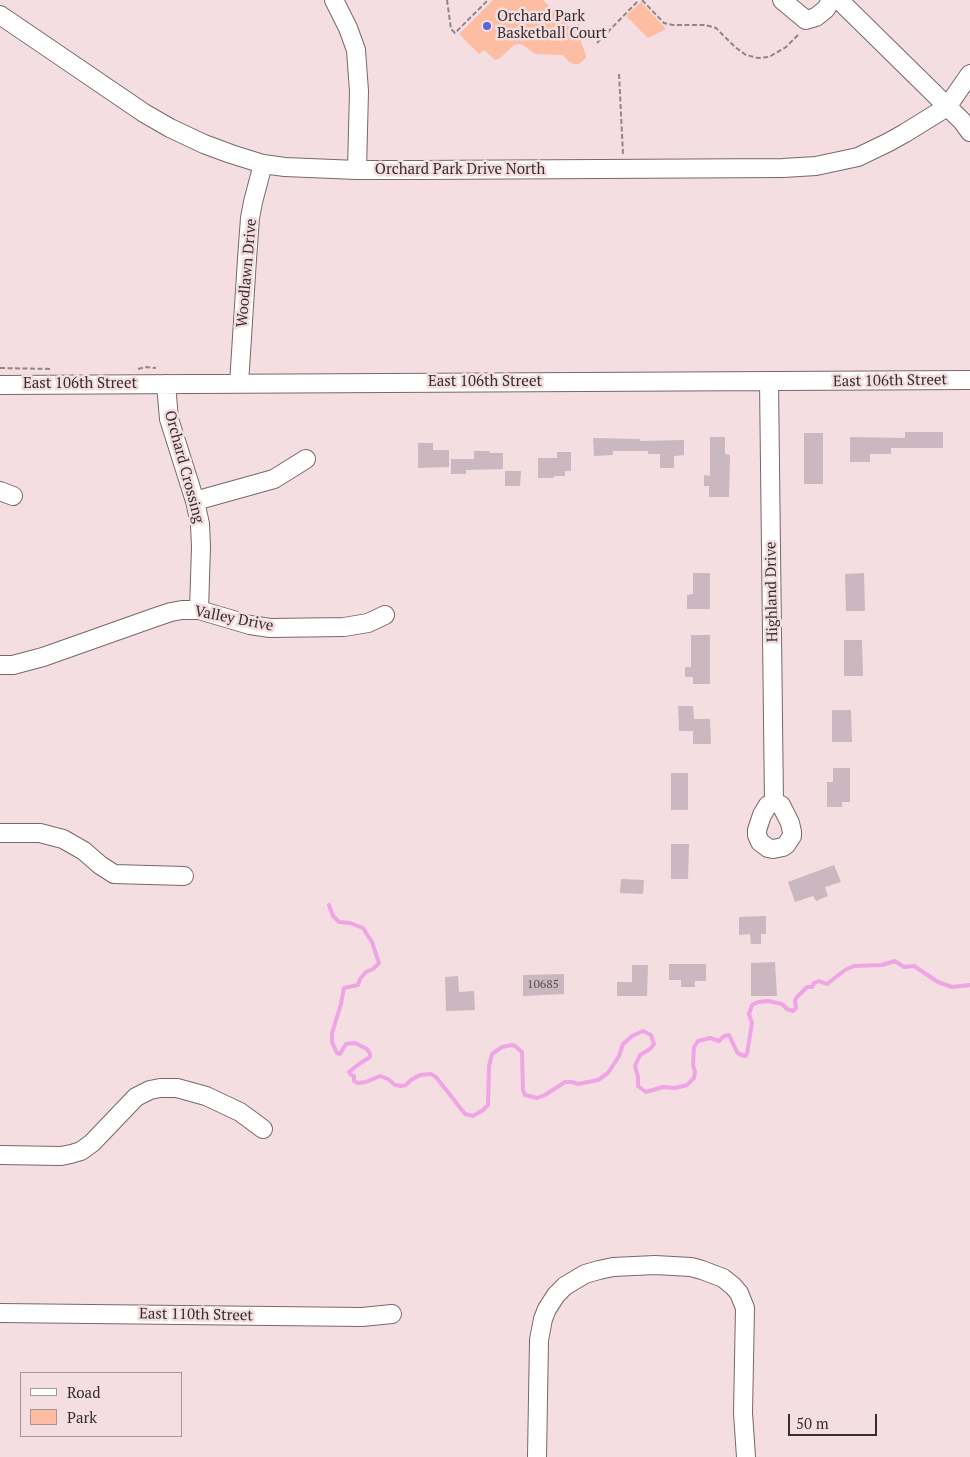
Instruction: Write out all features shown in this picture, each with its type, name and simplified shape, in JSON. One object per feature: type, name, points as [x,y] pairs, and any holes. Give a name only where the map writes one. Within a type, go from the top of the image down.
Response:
[{"type":"street","points":[[334,0],[356,50],[359,91],[357,170]]},
{"type":"street","points":[[782,0],[806,20],[826,9],[831,0]]},
{"type":"street","points":[[839,0],[962,121],[970,132]]},
{"type":"street","name":"Orchard Park Drive North","points":[[0,15],[144,113],[170,128],[213,147],[263,164],[285,167],[357,170],[783,168],[816,166],[850,159],[869,152],[947,107]]},
{"type":"street","points":[[947,107],[970,74]]},
{"type":"street","name":"Woodlawn Drive","points":[[239,384],[250,218],[263,164]]},
{"type":"street","name":"East 106th Street","points":[[0,385],[970,380]]},
{"type":"street","name":"Highland Drive","points":[[770,381],[774,803]]},
{"type":"street","name":"Orchard Crossing","points":[[166,384],[169,419],[199,519],[201,541],[198,610]]},
{"type":"street","points":[[195,501],[274,479],[306,459]]},
{"type":"street","name":"Valley Drive","points":[[0,665],[24,663],[171,612],[198,610],[250,625],[270,628],[351,626],[368,622],[385,614]]},
{"type":"street","points":[[0,833],[40,833],[63,839],[114,874],[184,876]]},
{"type":"street","points":[[0,1155],[61,1156],[81,1151],[92,1143],[136,1098],[150,1090],[160,1088],[177,1088],[206,1096],[240,1112],[263,1129]]},
{"type":"street","points":[[537,1457],[539,1340],[547,1309],[556,1295],[576,1279],[599,1270],[626,1266],[691,1267],[723,1278],[740,1293],[745,1308],[743,1413],[746,1457]]},
{"type":"street","name":"East 110th Street","points":[[0,1313],[362,1318],[392,1314]]},
{"type":"path","points":[[447,0],[451,30],[454,33],[488,0]]},
{"type":"path","points":[[597,43],[640,0],[664,23],[673,25],[705,25],[716,28],[746,55],[758,58],[769,57],[786,47],[798,35],[801,29]]},
{"type":"path","points":[[573,30],[579,25]]},
{"type":"path","points":[[619,74],[624,169]]},
{"type":"green space","points":[[493,0],[543,0],[580,38],[586,58],[579,64],[574,64],[569,62],[563,55],[535,54],[519,44],[514,45],[499,59],[495,60],[484,50],[479,54],[459,34]]},
{"type":"green space","points":[[641,2],[666,29],[648,38],[626,16]]},
{"type":"building","points":[[905,432],[943,432],[943,448],[891,448],[891,454],[870,454],[870,462],[850,462],[850,437],[905,438]]},
{"type":"building","points":[[804,433],[823,433],[823,484],[804,484]]},
{"type":"building","points":[[710,437],[725,437],[725,454],[730,455],[729,497],[709,497],[709,486],[704,486],[704,475],[710,476]]},
{"type":"building","points":[[593,438],[640,439],[640,441],[684,440],[684,455],[674,456],[674,468],[660,468],[660,454],[648,454],[648,451],[613,451],[613,455],[594,456]]},
{"type":"building","points":[[418,443],[433,443],[433,450],[449,450],[449,467],[418,468]]},
{"type":"building","points":[[474,451],[503,453],[503,469],[466,470],[466,474],[451,474],[451,459],[474,459]]},
{"type":"building","points":[[557,452],[571,452],[571,471],[565,471],[565,476],[538,478],[538,458],[557,458]]},
{"type":"building","points":[[505,471],[521,471],[520,486],[505,486]]},
{"type":"building","points":[[693,573],[710,573],[710,609],[687,609],[687,595],[693,594]]},
{"type":"building","points":[[864,573],[865,611],[846,611],[845,574]]},
{"type":"building","points":[[691,635],[710,635],[710,684],[693,684],[693,677],[685,677],[685,667],[691,667]]},
{"type":"building","points":[[844,640],[862,640],[863,676],[844,676]]},
{"type":"building","points":[[678,706],[693,706],[694,719],[710,719],[711,744],[693,744],[693,731],[679,731]]},
{"type":"building","points":[[832,710],[851,710],[852,742],[832,742]]},
{"type":"building","points":[[833,768],[850,768],[850,802],[842,802],[842,807],[827,807],[827,782],[833,782]]},
{"type":"building","points":[[671,773],[688,773],[688,810],[671,810]]},
{"type":"building","points":[[671,844],[689,844],[688,879],[671,879]]},
{"type":"building","points":[[834,865],[841,882],[825,887],[828,896],[816,901],[813,896],[795,902],[788,882]]},
{"type":"building","points":[[621,879],[644,880],[643,894],[620,893]]},
{"type":"building","points":[[766,916],[766,934],[761,934],[761,944],[751,944],[750,934],[739,935],[739,917]]},
{"type":"building","points":[[775,962],[777,996],[751,996],[751,963]]},
{"type":"building","points":[[669,964],[706,964],[706,981],[695,981],[695,987],[681,987],[681,980],[669,980]]},
{"type":"building","points":[[632,965],[648,965],[647,996],[617,996],[617,982],[632,982]]},
{"type":"building","points":[[564,974],[564,994],[523,996],[523,975]]},
{"type":"building","points":[[458,976],[459,992],[474,991],[475,1010],[446,1011],[445,977]]},
{"type":"waterway","points":[[329,905],[333,916],[339,922],[350,923],[363,928],[372,942],[379,963],[373,969],[366,972],[358,985],[344,988],[332,1033],[332,1042],[337,1053],[340,1054],[346,1044],[355,1043],[367,1049],[370,1054],[370,1057],[349,1072],[354,1076],[354,1081],[358,1083],[366,1082],[380,1076],[388,1079],[395,1085],[401,1086],[406,1085],[420,1075],[431,1074],[436,1077],[465,1114],[473,1116],[488,1105],[489,1066],[492,1054],[502,1047],[512,1045],[522,1052],[523,1090],[525,1095],[537,1098],[565,1082],[578,1084],[598,1080],[608,1073],[619,1056],[623,1044],[632,1036],[643,1031],[651,1035],[654,1044],[640,1055],[635,1066],[638,1086],[646,1092],[663,1087],[675,1088],[687,1085],[694,1078],[694,1047],[698,1041],[710,1038],[719,1041],[724,1036],[729,1035],[737,1052],[745,1056],[747,1054],[752,1023],[749,1014],[752,1005],[768,1001],[782,1004],[787,1009],[793,1011],[796,1008],[795,1001],[797,997],[807,987],[812,987],[814,983],[819,981],[827,984],[845,970],[854,966],[882,965],[895,961],[904,967],[914,966],[938,982],[952,987],[970,985]]},
{"type":"place","name":"Orchard Park Basketball Court","points":[[487,26]]}]
